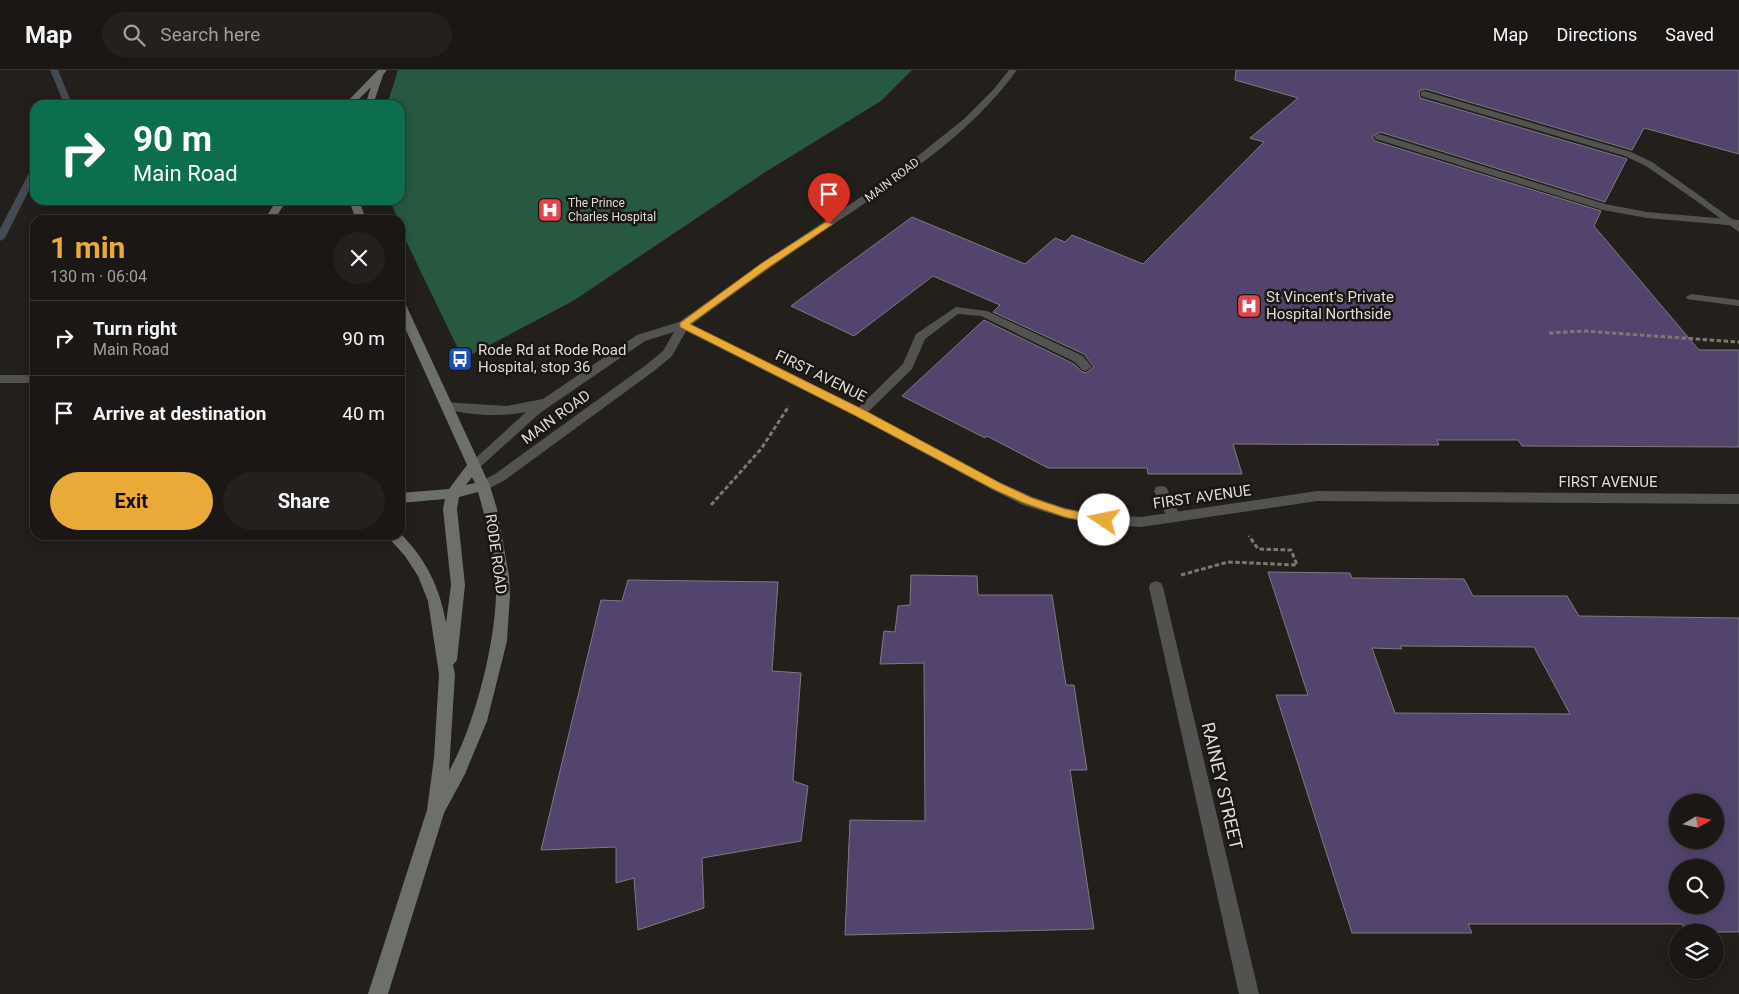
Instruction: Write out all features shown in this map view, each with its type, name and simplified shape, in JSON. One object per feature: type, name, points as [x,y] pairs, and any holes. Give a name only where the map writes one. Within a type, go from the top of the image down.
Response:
[{"type":"main road","points":[[353,100],[382,72]]},
{"type":"main road","points":[[371,100],[382,72]]},
{"type":"main road","name":"RODE ROAD","points":[[405,316],[483,486],[490,509],[502,576],[503,596],[499,641],[479,720],[459,769],[436,810]]},
{"type":"main road","points":[[446,674],[458,585],[450,509],[453,493],[473,466]]},
{"type":"main road","points":[[405,498],[453,493],[483,486]]},
{"type":"main road","name":"RODE ROAD","points":[[378,994],[436,810],[442,758],[446,674],[435,601],[424,574],[410,552],[399,540]]},
{"type":"street","name":"MAIN ROAD","points":[[473,466],[549,400],[641,338],[683,325],[766,265],[897,178],[967,121],[996,92],[1013,70]]},
{"type":"street","points":[[1424,94],[1628,154],[1668,176],[1737,225]]},
{"type":"street","points":[[1379,137],[1603,207],[1647,215],[1684,217],[1737,225]]},
{"type":"street","points":[[1692,297],[1739,303]]},
{"type":"street","points":[[860,413],[908,366],[920,337],[956,310],[983,313],[1079,358],[1086,367]]},
{"type":"street","name":"MAIN ROAD","points":[[483,486],[500,477],[650,368],[668,353],[683,325]]},
{"type":"street","name":"FIRST AVENUE","points":[[683,325],[860,413],[996,486],[1037,504],[1065,513],[1104,520],[1141,522],[1317,496],[1739,500]]},
{"type":"street","points":[[0,380],[30,380]]},
{"type":"street","points":[[447,405],[500,411],[533,406],[549,400]]},
{"type":"street","points":[[1161,491],[1174,517]]},
{"type":"street","name":"RAINEY STREET","points":[[1156,587],[1249,994]]},
{"type":"path","points":[[1549,333],[1584,331],[1739,342]]},
{"type":"path","points":[[711,505],[761,449],[790,406]]},
{"type":"path","points":[[1156,587],[1187,572],[1228,562],[1297,565],[1291,550],[1258,549],[1249,536]]},
{"type":"green space","name":"The Prince Charles Hospital","points":[[398,70],[912,70],[881,101],[767,171],[573,301],[463,359],[406,241],[405,215],[396,215],[392,205],[405,205],[405,100],[389,100]]},
{"type":"building","points":[[1236,70],[1739,70],[1739,154],[1644,128],[1632,150],[1425,89],[1419,91],[1420,98],[1627,159],[1605,202],[1380,132],[1372,137],[1375,141],[1601,211],[1594,226],[1699,350],[1739,350],[1739,447],[1522,446],[1518,440],[1437,440],[1439,445],[1233,444],[1242,474],[1148,474],[1147,468],[1048,468],[987,436],[985,438],[902,396],[984,320],[1074,364],[1086,373],[1094,367],[1084,354],[993,312],[1000,305],[933,276],[854,336],[791,306],[912,217],[1025,264],[1055,238],[1065,242],[1072,235],[1143,264],[1264,142],[1250,138],[1298,98],[1235,80]]},
{"type":"building","points":[[1268,572],[1350,573],[1352,578],[1464,579],[1473,596],[1567,596],[1579,616],[1739,618],[1739,932],[1724,932],[1724,924],[1468,924],[1472,933],[1352,933],[1276,695],[1308,695]],"holes":[[[1400,646],[1534,647],[1570,714],[1395,713],[1372,648],[1402,649]]]},
{"type":"building","points":[[911,575],[977,576],[978,595],[1052,595],[1066,685],[1074,685],[1087,770],[1070,770],[1094,929],[845,935],[850,820],[925,821],[924,663],[880,664],[884,631],[895,632],[898,606],[910,605]]},
{"type":"building","points":[[628,580],[778,582],[772,671],[801,673],[793,781],[808,786],[801,841],[702,858],[704,908],[638,930],[634,878],[616,883],[616,847],[541,850],[601,600],[622,601]]},
{"type":"waterway","points":[[54,70],[66,100]]},
{"type":"waterway","points":[[0,238],[30,179]]},
{"type":"place","name":"The Prince Charles Hospital","points":[[550,210]]},
{"type":"place","name":"St Vincent's Private Hospital Northside","points":[[1249,306]]},
{"type":"place","name":"Rode Rd at Rode Road Hospital, stop 36","points":[[460,359]]},
{"type":"route","points":[[829,224],[766,265],[683,325],[860,413],[996,486],[1065,513],[1104,520]]}]
